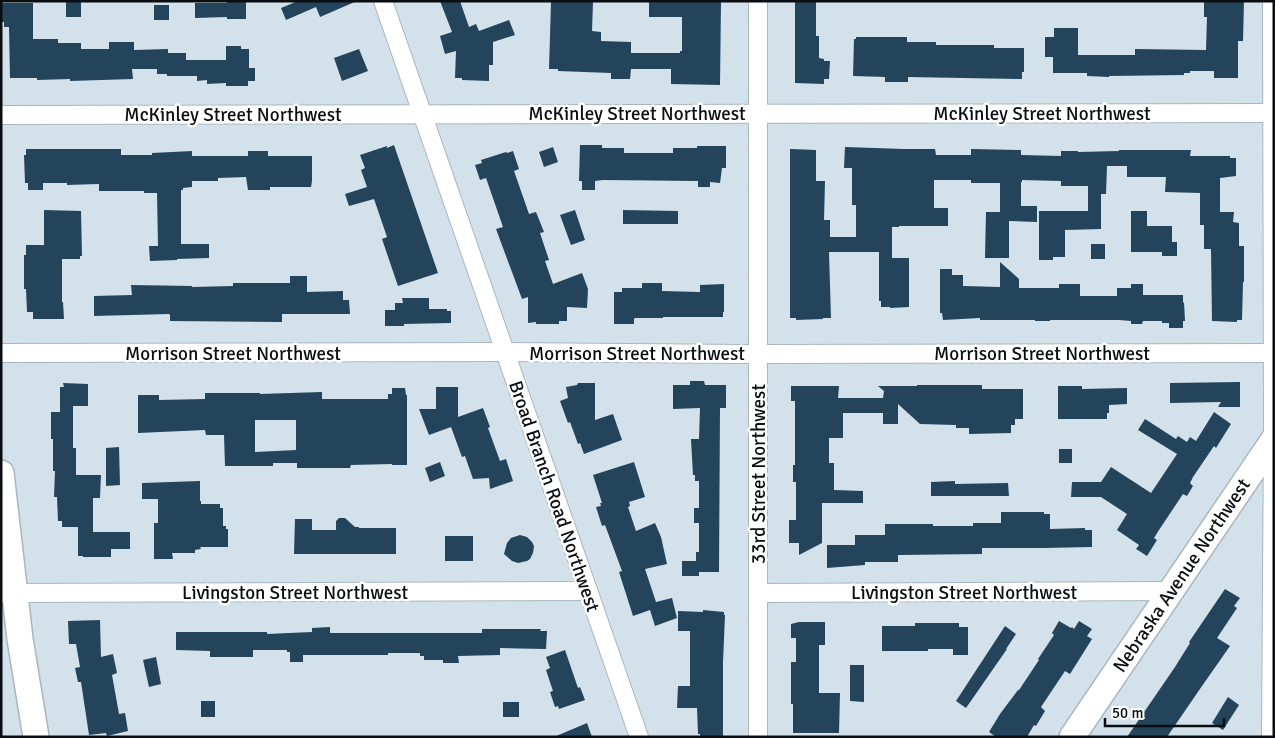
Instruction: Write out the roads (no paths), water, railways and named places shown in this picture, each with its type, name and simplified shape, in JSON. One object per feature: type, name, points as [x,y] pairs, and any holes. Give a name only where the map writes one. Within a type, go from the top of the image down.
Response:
[{"type":"street","name":"Broad Branch Road Northwest","points":[[383,1],[639,737]]},
{"type":"street","name":"33rd Street Northwest","points":[[758,1],[758,737]]},
{"type":"street","points":[[1271,737],[1273,440],[1272,1]]},
{"type":"street","name":"McKinley Street Northwest","points":[[1,114],[1273,113]]},
{"type":"street","name":"Morrison Street Northwest","points":[[1,353],[1273,353]]},
{"type":"street","name":"Nebraska Avenue Northwest","points":[[1072,737],[1273,440]]},
{"type":"street","points":[[1,473],[8,593],[36,737]]},
{"type":"street","name":"Livingston Street Northwest","points":[[8,593],[588,591]]},
{"type":"street","name":"Livingston Street Northwest","points":[[758,593],[1170,591]]}]
